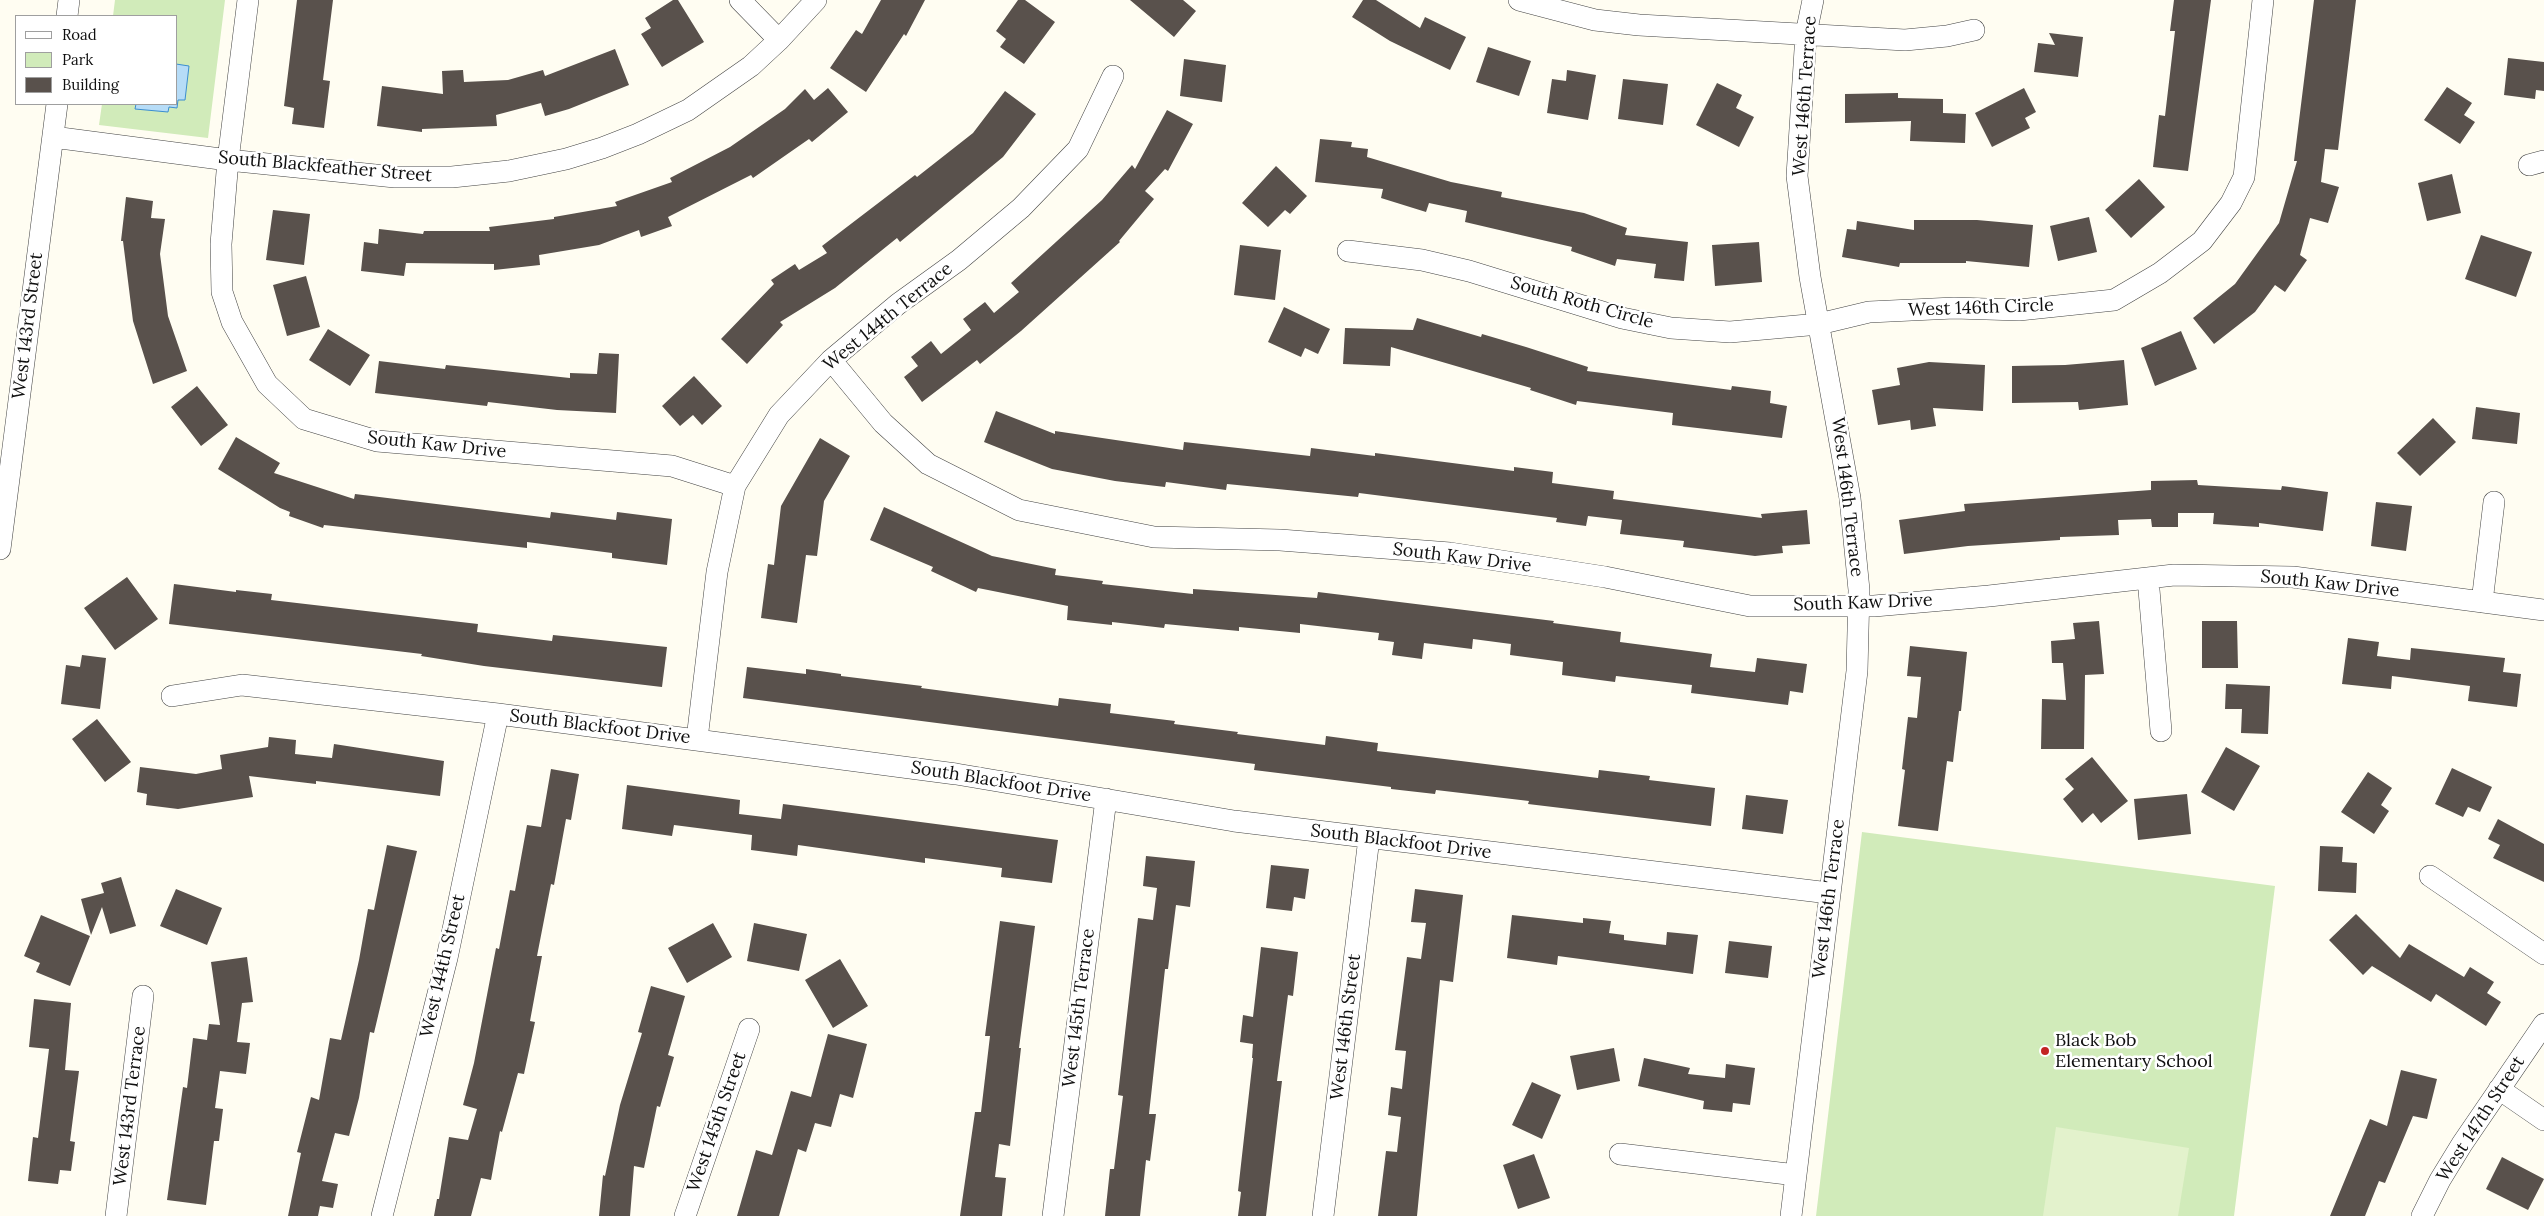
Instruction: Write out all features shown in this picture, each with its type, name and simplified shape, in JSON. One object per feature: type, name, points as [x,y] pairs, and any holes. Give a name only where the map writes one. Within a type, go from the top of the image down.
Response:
[{"type":"street","points":[[67,15],[69,0]]},
{"type":"street","points":[[228,160],[248,0]]},
{"type":"street","points":[[740,0],[779,40]]},
{"type":"street","name":"South Blackfeather Street","points":[[53,137],[228,160],[395,177],[452,177],[509,171],[556,161],[602,148],[638,134],[688,110],[743,72],[779,40],[816,0]]},
{"type":"street","points":[[1519,0],[1594,20],[1806,34],[1905,40],[1947,36],[1974,30]]},
{"type":"street","name":"West 146th Terrace","points":[[1791,1216],[1857,671],[1858,606],[1850,498],[1810,277],[1797,176],[1806,34],[1814,0]]},
{"type":"street","name":"West 146th Circle","points":[[1819,324],[1869,312],[1954,308],[2019,310],[2114,300],[2160,273],[2202,240],[2231,203],[2244,177],[2263,0]]},
{"type":"street","name":"West 144th Terrace","points":[[698,739],[717,572],[735,486],[779,415],[830,360],[898,304],[959,260],[1021,208],[1078,149],[1113,76]]},
{"type":"street","name":"West 143rd Street","points":[[0,548],[57,105]]},
{"type":"street","name":"South Kaw Drive","points":[[228,160],[221,244],[222,292],[232,322],[267,384],[304,418],[376,441],[672,466],[735,486]]},
{"type":"street","name":"South Roth Circle","points":[[1348,251],[1422,260],[1469,270],[1622,318],[1671,328],[1730,332],[1819,324]]},
{"type":"street","name":"South Kaw Drive","points":[[830,360],[884,423],[928,464],[1019,510],[1154,537],[1280,540],[1450,553],[1605,578],[1750,606],[1858,606],[1989,596],[2174,575],[2293,577],[2544,610]]},
{"type":"street","points":[[2482,602],[2494,502]]},
{"type":"street","points":[[2148,578],[2161,731]]},
{"type":"street","name":"South Blackfoot Drive","points":[[172,696],[242,685],[498,714],[956,774],[1234,821],[1829,893]]},
{"type":"street","name":"West 144th Street","points":[[382,1216],[446,958],[498,714]]},
{"type":"street","name":"West 145th Terrace","points":[[1052,1216],[1106,799]]},
{"type":"street","name":"West 146th Street","points":[[1323,1216],[1369,838]]},
{"type":"street","points":[[2430,876],[2544,954]]},
{"type":"street","name":"West 143rd Terrace","points":[[116,1216],[144,996]]},
{"type":"street","name":"West 147th Street","points":[[2422,1216],[2440,1180],[2544,1024]]},
{"type":"street","name":"West 145th Street","points":[[685,1216],[749,1029]]},
{"type":"street","points":[[2500,1090],[2544,1120]]},
{"type":"street","points":[[1620,1154],[1796,1175]]},
{"type":"green space","points":[[115,0],[225,0],[208,138],[99,125],[102,105],[178,105],[178,15],[113,15]]},
{"type":"green space","name":"Black Bob Elementary School","points":[[1862,832],[2275,886],[2234,1216],[1816,1216]]},
{"type":"green space","points":[[2056,1127],[2189,1148],[2178,1216],[2043,1216]]},
{"type":"water","points":[[178,64],[189,66],[185,100],[178,100]]},
{"type":"water","points":[[136,105],[177,105],[177,108],[169,107],[168,112],[135,109]]},
{"type":"building","points":[[297,0],[333,0],[323,80],[330,81],[324,128],[292,124],[294,108],[284,106]]},
{"type":"building","points":[[673,0],[678,0],[704,42],[662,67],[641,34],[651,28],[645,18]]},
{"type":"building","points":[[881,0],[925,0],[906,36],[904,34],[866,92],[830,68],[856,30],[862,34]]},
{"type":"building","points":[[1018,0],[1025,0],[1055,22],[1024,64],[1000,47],[1006,39],[996,31]]},
{"type":"building","points":[[1130,0],[1183,0],[1196,11],[1174,37]]},
{"type":"building","points":[[1363,0],[1376,0],[1420,28],[1425,17],[1466,37],[1450,70],[1390,41],[1352,17]]},
{"type":"building","points":[[2174,0],[2211,0],[2188,171],[2153,167],[2159,115],[2165,116],[2175,31],[2170,31]]},
{"type":"building","points":[[2314,0],[2356,0],[2338,150],[2325,149],[2321,182],[2339,187],[2328,223],[2310,218],[2300,255],[2307,260],[2285,292],[2275,285],[2255,312],[2214,344],[2193,318],[2235,284],[2279,223],[2297,161],[2294,161]]},
{"type":"building","points":[[2049,33],[2083,37],[2078,77],[2034,72],[2038,43],[2055,45]]},
{"type":"building","points":[[1488,47],[1531,61],[1519,96],[1476,82]]},
{"type":"building","points":[[615,49],[629,85],[569,109],[545,116],[541,103],[496,115],[497,126],[422,129],[422,132],[377,126],[382,86],[443,94],[442,71],[463,70],[464,82],[508,80],[543,70],[545,76]]},
{"type":"building","points":[[2508,58],[2544,62],[2544,91],[2536,90],[2535,99],[2504,95]]},
{"type":"building","points":[[1184,59],[1226,65],[1222,102],[1180,96]]},
{"type":"building","points":[[1567,70],[1596,75],[1588,120],[1547,113],[1552,79],[1566,81]]},
{"type":"building","points":[[1623,79],[1668,84],[1663,125],[1618,119]]},
{"type":"building","points":[[1717,83],[1742,95],[1736,108],[1754,117],[1739,147],[1696,125]]},
{"type":"building","points":[[2447,87],[2472,103],[2464,115],[2475,122],[2460,144],[2424,120]]},
{"type":"building","points":[[828,88],[848,112],[812,142],[809,139],[753,178],[751,175],[668,217],[672,226],[641,237],[639,230],[599,245],[539,255],[540,265],[494,270],[494,264],[406,263],[404,276],[361,271],[364,242],[378,244],[379,229],[423,234],[424,231],[490,231],[489,227],[554,219],[554,217],[617,206],[615,202],[672,182],[670,178],[730,147],[785,109],[805,89],[814,100]]},
{"type":"building","points":[[2024,88],[2036,112],[2025,118],[2030,128],[1992,147],[1975,113]]},
{"type":"building","points":[[1005,91],[1036,114],[1003,157],[900,242],[897,238],[835,288],[780,322],[783,325],[747,364],[721,339],[774,284],[771,280],[795,264],[799,270],[827,253],[822,246],[915,175],[917,177],[973,133]]},
{"type":"building","points":[[1898,93],[1898,98],[1943,99],[1943,113],[1966,114],[1965,143],[1910,141],[1911,121],[1845,123],[1845,94]]},
{"type":"building","points":[[1167,110],[1193,124],[1168,171],[1165,169],[1145,191],[1154,199],[1120,242],[1021,331],[980,364],[977,360],[922,402],[904,377],[918,366],[911,357],[931,341],[941,354],[971,330],[963,319],[985,302],[994,313],[1019,292],[1011,283],[1102,200],[1132,165],[1135,169]]},
{"type":"building","points":[[1320,139],[1352,142],[1351,147],[1368,149],[1367,157],[1451,182],[1502,192],[1501,197],[1584,213],[1627,228],[1625,235],[1688,242],[1684,281],[1654,278],[1656,264],[1617,259],[1615,266],[1571,251],[1572,247],[1465,222],[1467,211],[1429,203],[1426,212],[1381,198],[1383,189],[1315,182]]},
{"type":"building","points":[[1276,166],[1307,196],[1290,214],[1285,210],[1268,227],[1242,203]]},
{"type":"building","points":[[2452,174],[2461,213],[2427,221],[2418,183]]},
{"type":"building","points":[[2139,179],[2165,207],[2131,238],[2105,210]]},
{"type":"building","points":[[126,197],[153,201],[151,218],[165,219],[160,254],[168,316],[187,371],[153,384],[133,321],[123,241],[121,241]]},
{"type":"building","points":[[273,210],[310,214],[304,265],[266,260]]},
{"type":"building","points":[[2089,217],[2097,252],[2058,261],[2050,226]]},
{"type":"building","points":[[1914,220],[1977,220],[2033,225],[2029,267],[1966,261],[1966,263],[1900,263],[1899,267],[1842,257],[1847,229],[1856,230],[1857,221],[1914,230]]},
{"type":"building","points":[[2481,235],[2532,252],[2516,297],[2465,279]]},
{"type":"building","points":[[1759,242],[1762,282],[1715,286],[1712,245]]},
{"type":"building","points":[[1240,245],[1281,250],[1275,300],[1234,295]]},
{"type":"building","points":[[306,276],[320,327],[287,336],[273,285]]},
{"type":"building","points":[[1284,307],[1330,329],[1318,354],[1305,348],[1301,357],[1268,342]]},
{"type":"building","points":[[1417,318],[1481,337],[1482,334],[1526,347],[1588,367],[1587,371],[1731,390],[1732,386],[1771,391],[1770,403],[1787,406],[1782,438],[1672,425],[1673,413],[1577,401],[1576,405],[1530,390],[1531,388],[1391,347],[1390,366],[1343,364],[1345,328],[1413,330]]},
{"type":"building","points":[[328,329],[370,355],[350,386],[309,360]]},
{"type":"building","points":[[2181,331],[2197,369],[2155,386],[2141,348]]},
{"type":"building","points":[[599,353],[619,354],[616,413],[557,410],[488,402],[487,406],[375,393],[379,361],[445,369],[446,365],[570,378],[570,373],[597,374]]},
{"type":"building","points":[[2124,360],[2128,405],[2079,410],[2078,402],[2012,403],[2012,366],[2065,365]]},
{"type":"building","points":[[1929,362],[1985,365],[1983,411],[1933,408],[1936,426],[1911,430],[1910,420],[1878,425],[1872,390],[1900,385],[1897,368]]},
{"type":"building","points":[[694,376],[722,406],[702,425],[693,415],[680,426],[662,406]]},
{"type":"building","points":[[197,386],[228,425],[201,446],[171,407]]},
{"type":"building","points":[[2476,407],[2520,413],[2517,444],[2472,439]]},
{"type":"building","points":[[996,411],[1055,434],[1055,431],[1183,450],[1184,442],[1310,456],[1311,448],[1375,456],[1375,453],[1514,471],[1514,467],[1553,472],[1552,483],[1614,491],[1613,499],[1762,518],[1761,514],[1807,510],[1810,544],[1782,546],[1783,553],[1755,556],[1683,547],[1684,541],[1620,534],[1622,520],[1588,516],[1586,526],[1556,522],[1557,518],[1359,493],[1358,497],[1227,484],[1226,490],[1166,482],[1165,487],[1115,481],[1052,469],[984,442]]},
{"type":"building","points":[[2433,418],[2456,442],[2420,476],[2397,453]]},
{"type":"building","points":[[236,437],[280,463],[274,473],[354,499],[355,494],[550,518],[551,512],[616,520],[617,512],[672,519],[667,565],[612,558],[612,553],[527,542],[527,548],[324,525],[323,528],[289,516],[290,512],[280,508],[218,469]]},
{"type":"building","points":[[820,438],[850,456],[824,501],[817,556],[806,555],[797,623],[761,618],[768,564],[774,565],[781,506]]},
{"type":"building","points":[[2197,480],[2198,485],[2281,490],[2282,486],[2328,492],[2323,531],[2259,523],[2259,527],[2213,524],[2214,513],[2178,513],[2178,527],[2152,527],[2151,519],[2118,520],[2119,535],[2060,537],[2060,540],[1968,546],[1904,554],[1899,520],[1965,511],[1964,504],[2151,490],[2151,481]]},
{"type":"building","points":[[2376,502],[2412,506],[2406,551],[2371,546]]},
{"type":"building","points":[[884,507],[992,556],[1056,569],[1055,575],[1103,581],[1102,584],[1193,594],[1193,589],[1317,598],[1318,592],[1554,621],[1553,623],[1621,632],[1620,642],[1712,654],[1710,667],[1755,672],[1757,658],[1807,664],[1803,693],[1790,691],[1788,705],[1691,693],[1692,685],[1616,676],[1615,682],[1562,675],[1563,662],[1510,655],[1511,644],[1473,639],[1472,649],[1424,643],[1422,659],[1392,655],[1394,642],[1378,640],[1379,633],[1300,624],[1300,633],[1239,627],[1239,631],[1165,624],[1164,628],[1112,622],[1112,625],[1067,620],[1068,606],[978,588],[976,592],[931,571],[933,567],[870,540]]},
{"type":"building","points":[[127,577],[158,619],[115,650],[84,608]]},
{"type":"building","points":[[174,584],[236,592],[236,590],[272,594],[271,600],[478,624],[477,632],[552,641],[553,635],[667,647],[662,687],[484,666],[421,656],[422,654],[169,624]]},
{"type":"building","points":[[2099,621],[2104,674],[2085,675],[2084,749],[2041,749],[2042,699],[2066,700],[2063,663],[2052,663],[2051,641],[2075,639],[2073,623]]},
{"type":"building","points":[[2202,621],[2237,621],[2238,668],[2202,668]]},
{"type":"building","points":[[2348,638],[2379,642],[2377,656],[2410,660],[2411,648],[2505,658],[2503,672],[2521,674],[2517,707],[2468,701],[2470,686],[2392,676],[2391,689],[2342,684]]},
{"type":"building","points":[[1910,646],[1967,652],[1953,762],[1947,761],[1938,831],[1898,826],[1905,770],[1902,769],[1908,717],[1917,718],[1921,677],[1907,676]]},
{"type":"building","points":[[82,655],[106,658],[100,709],[61,704],[66,665],[80,667]]},
{"type":"building","points":[[747,667],[806,674],[806,669],[841,674],[841,676],[922,686],[921,688],[1058,706],[1059,698],[1111,704],[1110,713],[1175,721],[1174,724],[1238,732],[1237,734],[1325,745],[1326,736],[1378,743],[1377,751],[1598,778],[1599,770],[1650,776],[1649,780],[1715,788],[1711,826],[1528,804],[1529,801],[1436,790],[1435,794],[1391,789],[1391,787],[1254,770],[1255,764],[743,698]]},
{"type":"building","points":[[2226,684],[2270,686],[2268,734],[2241,733],[2242,709],[2225,709]]},
{"type":"building","points":[[97,719],[131,762],[105,782],[72,739]]},
{"type":"building","points":[[269,737],[296,740],[295,754],[332,758],[334,744],[444,761],[440,796],[316,781],[316,784],[249,776],[253,797],[178,809],[146,805],[147,794],[137,792],[140,767],[196,774],[222,769],[220,755],[268,747]]},
{"type":"building","points":[[2226,747],[2260,766],[2234,811],[2201,792]]},
{"type":"building","points":[[2092,757],[2128,801],[2101,823],[2093,813],[2082,823],[2063,799],[2074,789],[2065,779]]},
{"type":"building","points":[[2452,768],[2492,787],[2480,812],[2468,807],[2463,817],[2435,804]]},
{"type":"building","points":[[551,769],[579,774],[571,820],[566,819],[554,885],[551,884],[537,956],[542,956],[530,1021],[535,1022],[524,1074],[518,1073],[502,1132],[500,1131],[491,1180],[481,1178],[471,1216],[434,1216],[437,1199],[439,1199],[449,1137],[468,1140],[477,1109],[463,1105],[474,1063],[496,948],[499,949],[510,890],[515,891],[527,825],[541,827]]},
{"type":"building","points":[[2368,772],[2392,788],[2381,805],[2389,811],[2374,834],[2341,812]]},
{"type":"building","points":[[627,785],[740,800],[739,814],[781,819],[783,804],[1058,840],[1052,883],[1001,877],[1002,868],[925,858],[925,863],[798,845],[797,856],[751,850],[752,835],[674,825],[672,836],[622,829]]},
{"type":"building","points":[[2187,794],[2191,834],[2138,840],[2134,799]]},
{"type":"building","points":[[1746,795],[1788,800],[1783,834],[1742,829]]},
{"type":"building","points":[[2498,819],[2544,844],[2544,882],[2493,858],[2500,845],[2488,839]]},
{"type":"building","points":[[387,845],[417,851],[374,1033],[370,1032],[359,1098],[349,1136],[335,1133],[322,1181],[338,1184],[333,1208],[320,1206],[318,1216],[288,1216],[301,1153],[297,1152],[311,1097],[319,1100],[330,1038],[341,1040],[368,909],[374,910]]},
{"type":"building","points":[[2320,846],[2343,847],[2342,862],[2357,863],[2356,893],[2318,891]]},
{"type":"building","points":[[1146,856],[1195,861],[1190,907],[1176,905],[1168,969],[1165,969],[1149,1114],[1156,1114],[1150,1161],[1146,1160],[1140,1216],[1105,1216],[1110,1169],[1114,1169],[1123,1096],[1118,1095],[1138,918],[1153,920],[1157,888],[1143,886]]},
{"type":"building","points":[[1271,865],[1309,869],[1305,899],[1294,897],[1292,911],[1266,908]]},
{"type":"building","points":[[121,877],[136,926],[110,934],[102,907],[91,935],[81,899],[104,893],[101,883]]},
{"type":"building","points":[[176,889],[222,908],[207,945],[160,926]]},
{"type":"building","points":[[1415,889],[1463,895],[1453,982],[1440,980],[1417,1216],[1378,1216],[1386,1151],[1397,1152],[1401,1117],[1388,1115],[1391,1087],[1402,1089],[1406,1051],[1395,1050],[1407,957],[1421,959],[1426,923],[1411,922]]},
{"type":"building","points":[[2356,914],[2400,958],[2409,944],[2464,977],[2470,967],[2494,982],[2487,993],[2501,1002],[2486,1026],[2436,994],[2431,1002],[2372,966],[2363,975],[2329,940]]},
{"type":"building","points":[[41,915],[90,936],[70,986],[36,972],[40,963],[24,956]]},
{"type":"building","points":[[1512,915],[1583,923],[1583,918],[1611,921],[1609,933],[1624,935],[1624,940],[1666,945],[1667,932],[1698,935],[1693,974],[1558,956],[1557,965],[1507,958]]},
{"type":"building","points":[[1000,921],[1035,926],[1019,1048],[1021,1048],[1010,1146],[999,1144],[995,1177],[1006,1178],[1002,1216],[960,1216],[975,1112],[981,1112],[990,1036],[985,1036]]},
{"type":"building","points":[[713,923],[732,957],[687,983],[668,948]]},
{"type":"building","points":[[754,923],[807,934],[799,971],[747,961]]},
{"type":"building","points":[[1729,941],[1772,946],[1768,978],[1725,973]]},
{"type":"building","points":[[1261,947],[1298,952],[1293,996],[1288,995],[1277,1081],[1282,1081],[1266,1216],[1238,1216],[1241,1192],[1238,1191],[1253,1058],[1253,1044],[1240,1042],[1243,1015],[1253,1017]]},
{"type":"building","points":[[247,957],[253,1002],[242,1003],[237,1042],[250,1043],[246,1074],[220,1071],[215,1108],[223,1109],[219,1141],[214,1141],[206,1205],[167,1200],[183,1087],[187,1088],[193,1038],[207,1040],[209,1024],[220,1025],[211,962]]},
{"type":"building","points":[[840,959],[868,1006],[833,1028],[805,980]]},
{"type":"building","points":[[651,986],[685,996],[668,1055],[674,1057],[660,1107],[657,1106],[644,1168],[634,1166],[630,1216],[599,1216],[603,1175],[605,1176],[620,1105],[642,1033],[638,1032]]},
{"type":"building","points":[[34,999],[71,1003],[65,1070],[79,1071],[70,1141],[75,1142],[71,1171],[60,1170],[58,1184],[28,1181],[33,1137],[38,1138],[49,1049],[29,1047]]},
{"type":"building","points":[[828,1034],[867,1044],[853,1098],[840,1094],[831,1127],[815,1123],[806,1152],[798,1149],[779,1216],[737,1216],[756,1150],[772,1155],[791,1091],[811,1097]]},
{"type":"building","points":[[1614,1048],[1620,1081],[1577,1090],[1570,1056]]},
{"type":"building","points":[[1644,1058],[1690,1068],[1688,1074],[1725,1078],[1726,1064],[1755,1068],[1750,1105],[1733,1103],[1732,1112],[1703,1109],[1704,1101],[1638,1086]]},
{"type":"building","points":[[2401,1070],[2437,1079],[2427,1119],[2413,1116],[2385,1183],[2379,1181],[2365,1216],[2330,1216],[2370,1119],[2387,1126]]},
{"type":"building","points":[[1532,1082],[1561,1095],[1542,1139],[1512,1125]]},
{"type":"building","points":[[1534,1154],[1550,1198],[1518,1209],[1503,1165]]},
{"type":"building","points":[[2502,1157],[2544,1179],[2528,1210],[2486,1189]]},
{"type":"place","name":"Black Bob Elementary School","points":[[2045,1051]]}]
